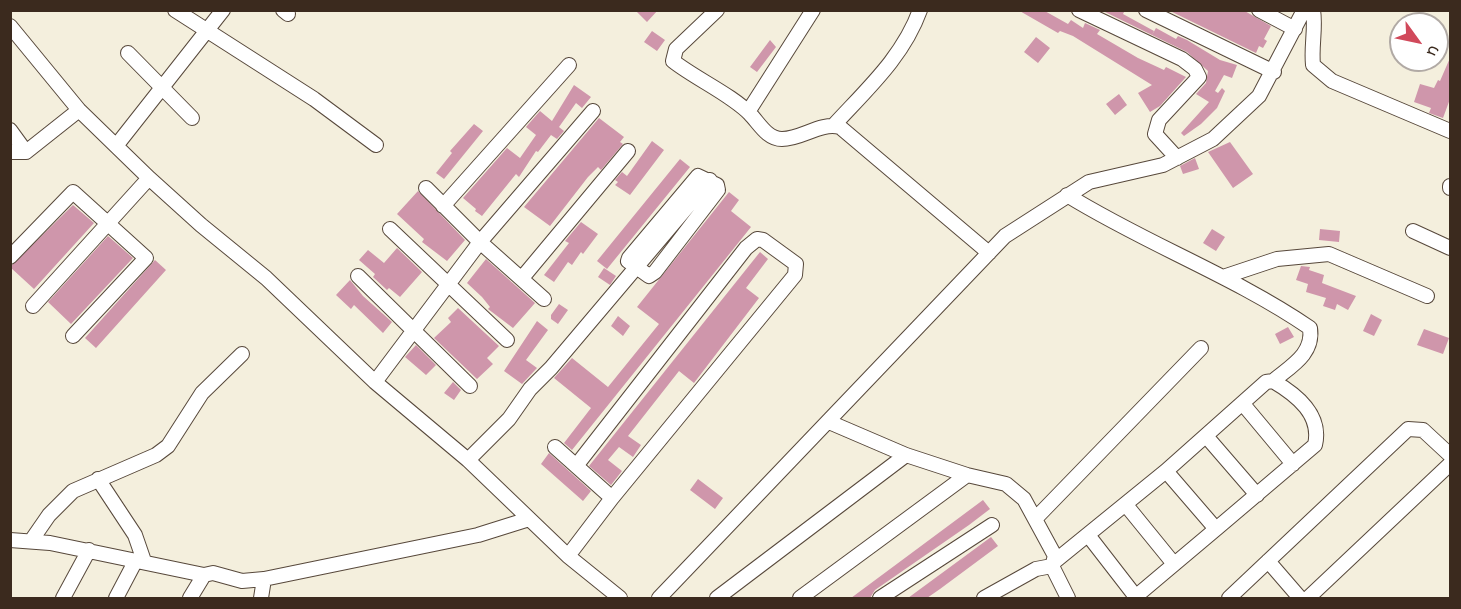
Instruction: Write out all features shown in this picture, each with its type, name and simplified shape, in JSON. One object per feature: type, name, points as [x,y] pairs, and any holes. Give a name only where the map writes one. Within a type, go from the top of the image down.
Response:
[{"type":"street","points":[[175,10],[314,99],[376,144]]},
{"type":"street","points":[[116,146],[223,10]]},
{"type":"street","points":[[207,31],[218,26],[231,10]]},
{"type":"street","points":[[717,10],[676,49],[674,61],[748,112],[766,132],[784,139],[834,125],[898,55],[911,34],[920,10]]},
{"type":"street","points":[[748,112],[813,10]]},
{"type":"street","points":[[1079,10],[1182,59],[1195,69],[1199,77],[1159,120],[1155,134],[1177,158]]},
{"type":"street","points":[[1146,10],[1274,72]]},
{"type":"street","points":[[1259,10],[1294,29]]},
{"type":"street","points":[[659,598],[1005,236],[1089,182],[1163,165],[1213,139],[1259,96],[1274,72],[1304,10]]},
{"type":"street","points":[[1313,10],[1315,21],[1311,42],[1313,65],[1332,81],[1450,131]]},
{"type":"street","points":[[10,26],[79,111],[149,178],[201,225],[266,278],[375,381],[468,459],[568,556],[620,598]]},
{"type":"street","points":[[128,53],[161,90],[192,117]]},
{"type":"street","points":[[443,206],[569,64]]},
{"type":"street","points":[[10,152],[26,152],[79,111]]},
{"type":"street","points":[[375,381],[480,242],[593,111]]},
{"type":"street","points":[[834,125],[840,127],[989,253]]},
{"type":"street","points":[[10,130],[26,152]]},
{"type":"street","points":[[522,278],[628,151]]},
{"type":"street","points":[[33,306],[149,178]]},
{"type":"street","points":[[468,459],[509,419],[530,389],[551,369],[710,180]]},
{"type":"street","points":[[426,189],[480,242],[544,299]]},
{"type":"street","points":[[10,257],[73,192],[146,258],[73,336]]},
{"type":"street","points":[[984,598],[1036,569],[1053,564],[1166,471],[1266,382],[1273,381],[1304,356],[1312,340],[1310,328],[1268,300],[1143,239],[1067,195]]},
{"type":"street","points":[[390,229],[507,340]]},
{"type":"street","points":[[1413,231],[1450,248]]},
{"type":"street","points":[[568,556],[612,498],[795,275],[796,264],[763,240],[757,239],[746,248],[576,466]]},
{"type":"street","points":[[1223,277],[1277,259],[1329,254],[1427,296]]},
{"type":"street","points":[[358,276],[470,386]]},
{"type":"street","points":[[1035,519],[1201,348]]},
{"type":"street","points":[[32,542],[49,514],[73,491],[137,464],[168,446],[202,393],[242,354]]},
{"type":"street","points":[[1088,535],[1135,598],[1315,445],[1318,434],[1312,415],[1292,392],[1273,381]]},
{"type":"street","points":[[1243,404],[1293,464]]},
{"type":"street","points":[[829,422],[906,455],[967,475],[1005,484],[1024,499],[1055,556],[1053,564],[1068,598]]},
{"type":"street","points":[[1229,598],[1408,429],[1423,430],[1450,455]]},
{"type":"street","points":[[1206,436],[1257,495]]},
{"type":"street","points":[[555,447],[612,498]]},
{"type":"street","points":[[717,598],[906,455]]},
{"type":"street","points":[[1308,598],[1450,464]]},
{"type":"street","points":[[1166,471],[1216,529]]},
{"type":"street","points":[[800,598],[967,475]]},
{"type":"street","points":[[98,479],[135,535],[140,560],[116,598]]},
{"type":"street","points":[[1126,505],[1174,564]]},
{"type":"street","points":[[10,540],[88,550],[204,575],[213,573],[242,581],[264,579],[478,536],[529,519]]},
{"type":"street","points":[[880,598],[992,525]]},
{"type":"street","points":[[63,598],[88,550]]},
{"type":"street","points":[[1268,561],[1300,598]]},
{"type":"street","points":[[190,598],[204,575]]},
{"type":"street","points":[[261,598],[264,579]]},
{"type":"building","points":[[635,10],[658,10],[647,22]]},
{"type":"building","points":[[1018,10],[1043,10],[1068,24],[1071,20],[1083,28],[1085,23],[1100,30],[1097,34],[1138,58],[1164,70],[1166,67],[1186,77],[1160,106],[1150,112],[1138,93],[1152,85],[1073,36],[1060,31],[1058,33]]},
{"type":"building","points":[[1101,10],[1125,10],[1123,14],[1154,31],[1152,35]]},
{"type":"building","points":[[1168,10],[1243,10],[1271,26],[1264,39],[1267,41],[1263,48],[1259,46],[1256,53]]},
{"type":"building","points":[[1156,28],[1176,39],[1178,36],[1187,40],[1220,60],[1237,65],[1232,78],[1224,75],[1215,91],[1218,93],[1222,88],[1225,91],[1217,108],[1201,124],[1184,136],[1181,133],[1209,102],[1196,94],[1206,83],[1208,71],[1187,52],[1152,35]]},
{"type":"building","points":[[652,31],[665,40],[657,51],[644,42]]},
{"type":"building","points":[[1036,37],[1050,48],[1038,63],[1024,52]]},
{"type":"building","points":[[770,40],[776,47],[757,72],[750,67]]},
{"type":"building","points":[[1450,58],[1450,99],[1443,118],[1429,113],[1431,108],[1414,102],[1420,84],[1434,88],[1444,72],[1449,72]]},
{"type":"building","points":[[574,85],[591,97],[582,108],[576,103],[559,127],[564,131],[557,139],[551,135],[538,152],[536,151],[519,177],[516,174],[482,216],[475,211],[476,209],[463,198],[507,148],[520,158],[536,135],[526,127],[540,111],[552,121]]},
{"type":"building","points":[[1119,94],[1127,105],[1115,115],[1106,104]]},
{"type":"building","points":[[599,118],[624,137],[620,142],[623,144],[601,170],[598,167],[588,177],[550,226],[524,207]]},
{"type":"building","points":[[474,124],[483,131],[444,179],[436,173],[452,153],[450,151]]},
{"type":"building","points":[[652,141],[664,150],[630,195],[615,185],[618,182],[615,180],[622,172],[627,176]]},
{"type":"building","points":[[1230,142],[1253,174],[1233,188],[1208,152]]},
{"type":"building","points":[[1195,158],[1199,169],[1183,174],[1180,166]]},
{"type":"building","points":[[680,159],[690,167],[607,269],[597,261]]},
{"type":"building","points":[[418,191],[465,240],[447,261],[422,242],[424,239],[397,214]]},
{"type":"building","points":[[729,192],[739,200],[731,211],[751,227],[572,450],[564,443],[591,408],[554,378],[572,358],[608,387],[659,324],[637,307]]},
{"type":"building","points":[[73,205],[94,223],[34,289],[10,267]]},
{"type":"building","points":[[581,222],[598,234],[572,265],[568,262],[554,282],[544,275],[569,243],[565,241]]},
{"type":"building","points":[[1212,229],[1225,237],[1216,251],[1203,243]]},
{"type":"building","points":[[1320,229],[1340,231],[1339,242],[1319,240]]},
{"type":"building","points":[[108,236],[133,258],[71,324],[48,302]]},
{"type":"building","points":[[397,248],[422,272],[400,297],[389,288],[387,290],[373,277],[375,274],[359,260],[368,250],[384,263]]},
{"type":"building","points":[[760,252],[768,259],[746,288],[759,298],[694,383],[679,371],[628,436],[641,445],[633,457],[619,447],[608,460],[622,471],[611,485],[589,466]]},
{"type":"building","points":[[486,259],[535,303],[513,328],[488,309],[490,307],[482,297],[467,283]]},
{"type":"building","points":[[155,260],[166,270],[96,348],[85,338]]},
{"type":"building","points":[[1301,266],[1310,267],[1309,270],[1324,275],[1322,283],[1356,296],[1348,310],[1337,304],[1335,310],[1323,306],[1326,298],[1306,292],[1308,284],[1296,280]]},
{"type":"building","points":[[604,268],[616,276],[610,285],[598,277]]},
{"type":"building","points":[[350,280],[363,296],[392,322],[383,333],[354,305],[351,309],[336,295]]},
{"type":"building","points":[[559,304],[568,310],[558,324],[551,319],[551,315]]},
{"type":"building","points":[[458,308],[499,346],[487,358],[493,364],[477,379],[434,338],[451,322],[448,318]]},
{"type":"building","points":[[1371,314],[1382,320],[1374,336],[1363,331]]},
{"type":"building","points":[[618,316],[630,326],[623,336],[611,326]]},
{"type":"building","points":[[537,321],[548,330],[526,360],[537,368],[522,384],[504,371]]},
{"type":"building","points":[[1288,327],[1294,337],[1280,344],[1275,334]]},
{"type":"building","points":[[1424,329],[1449,338],[1443,354],[1417,345]]},
{"type":"building","points":[[416,345],[436,365],[426,375],[405,357]]},
{"type":"building","points":[[453,382],[461,390],[454,400],[444,393]]},
{"type":"building","points":[[549,453],[591,491],[583,501],[541,464]]},
{"type":"building","points":[[698,479],[723,498],[715,509],[690,490]]},
{"type":"building","points":[[983,500],[990,509],[969,525],[875,590],[870,598],[851,598]]},
{"type":"building","points":[[991,537],[998,546],[940,589],[927,598],[908,598]]}]
